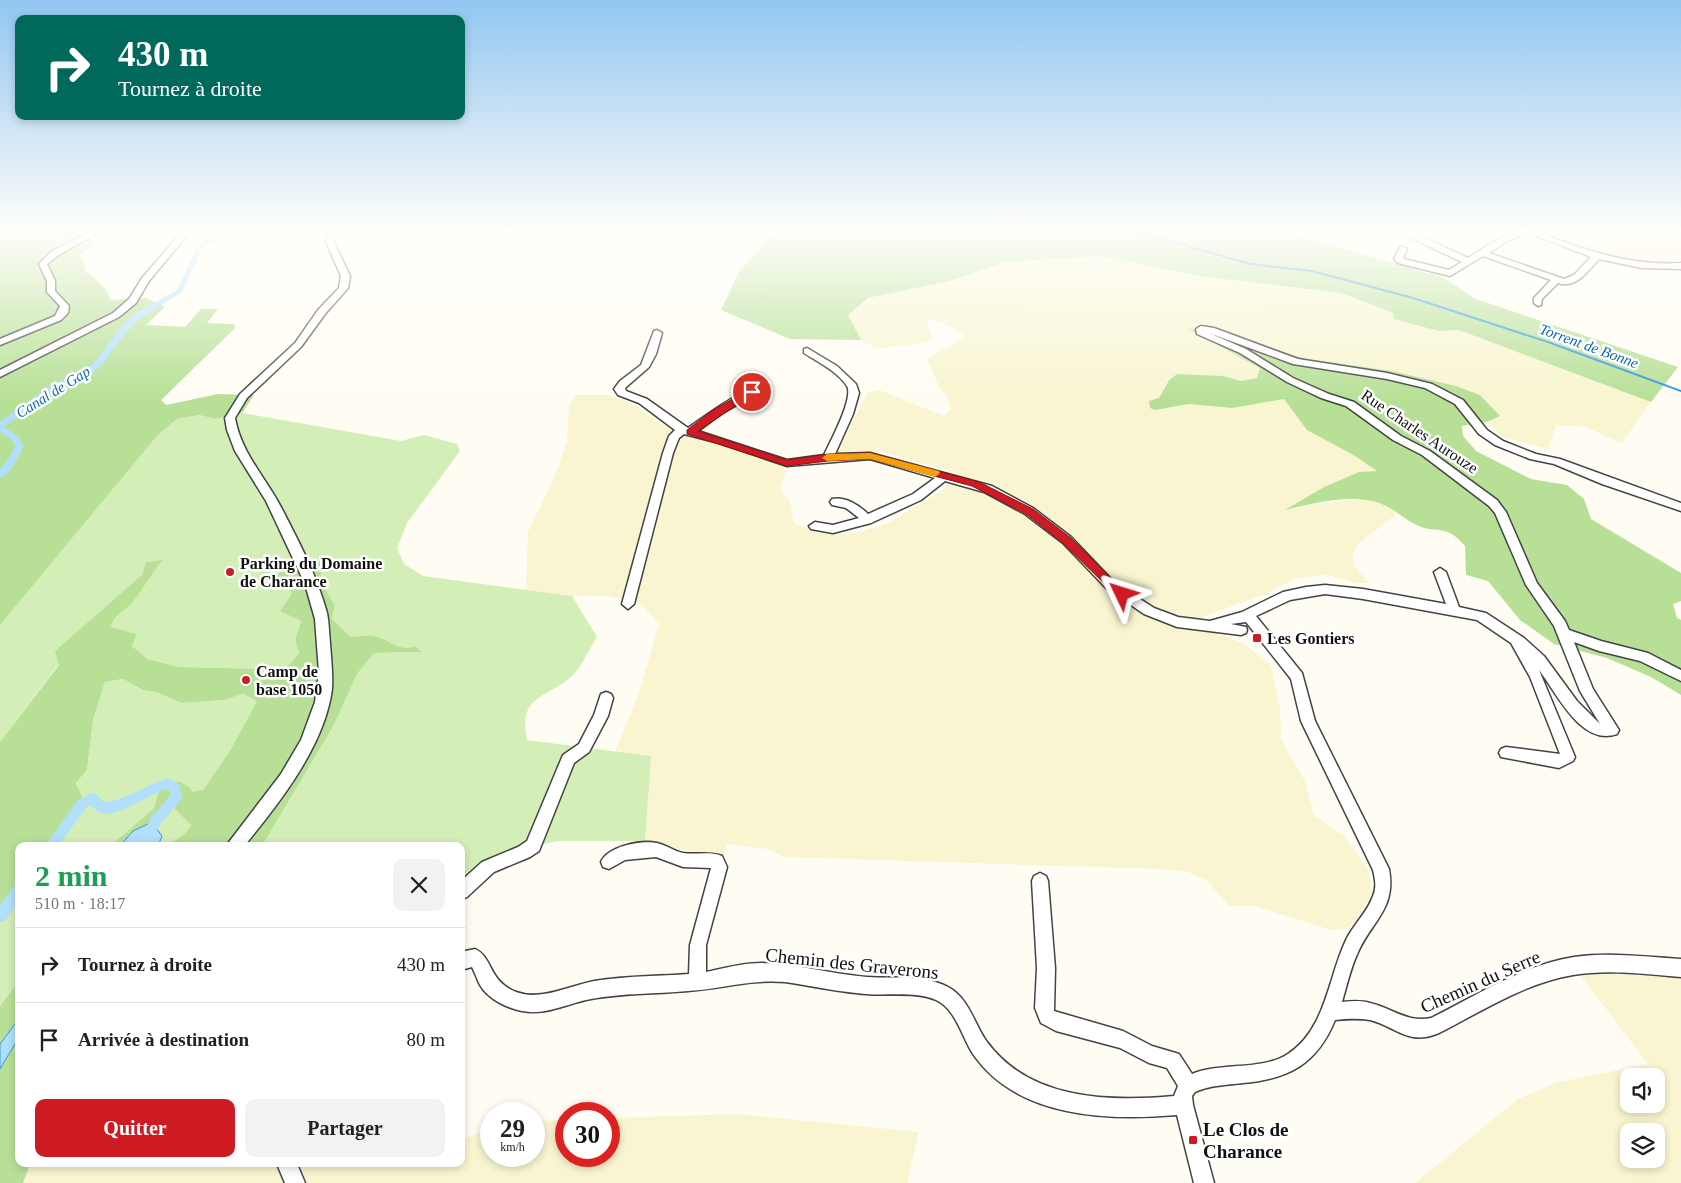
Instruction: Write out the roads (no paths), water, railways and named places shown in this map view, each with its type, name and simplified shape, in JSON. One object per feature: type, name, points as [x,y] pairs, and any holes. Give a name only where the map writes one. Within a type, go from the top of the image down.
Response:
[{"type":"street","points":[[0,342],[58,318],[63,314],[65,306],[51,292],[51,288]]},
{"type":"street","points":[[0,374],[116,316],[133,301],[140,288]]},
{"type":"street","points":[[237,842],[260,816],[296,761],[323,702],[326,683],[321,613],[314,591],[268,492],[237,446],[230,418],[238,403],[251,386],[277,361],[298,345],[324,310],[343,288]]},
{"type":"street","points":[[1538,304],[1538,298],[1548,288]]},
{"type":"street","name":"Rue Charles Aurouze","points":[[1247,626],[1263,606],[1283,596],[1312,589],[1360,592],[1481,616],[1540,660],[1585,720],[1599,730],[1609,732],[1612,727],[1587,692],[1564,633],[1557,620],[1532,586],[1500,512],[1485,496],[1426,453],[1398,438],[1350,404],[1290,380],[1253,356],[1202,333],[1200,330],[1211,330],[1308,365],[1387,376],[1428,386],[1458,402],[1483,432],[1499,443],[1534,457],[1568,465],[1606,481],[1681,507]]},
{"type":"street","points":[[657,333],[653,352],[642,371],[622,384],[619,389],[622,393],[642,401],[686,431],[787,463],[828,458],[870,456],[988,489],[1029,511],[1067,540],[1110,585],[1133,602],[1177,622],[1247,626],[1275,649],[1296,677],[1308,720],[1381,869],[1384,890],[1354,944],[1329,1012],[1318,1035],[1295,1060],[1285,1065],[1253,1073],[1215,1076],[1188,1086],[1183,1096],[1184,1105],[1204,1183]]},
{"type":"street","points":[[808,351],[834,368],[852,386],[854,393],[848,414],[828,458]]},
{"type":"street","points":[[628,604],[674,436],[686,431],[752,392]]},
{"type":"street","points":[[815,526],[833,529],[867,520],[918,497],[944,476]]},
{"type":"street","points":[[836,502],[847,504],[858,510],[867,520]]},
{"type":"street","points":[[1440,572],[1454,610]]},
{"type":"street","points":[[1564,633],[1599,646],[1643,657],[1681,676]]},
{"type":"street","points":[[1506,754],[1559,762],[1568,757],[1536,676],[1517,646],[1518,642]]},
{"type":"street","points":[[465,888],[488,867],[524,852],[533,846],[568,759],[584,748],[601,716],[606,698]]},
{"type":"street","points":[[609,862],[622,853],[656,850],[683,860],[716,861],[719,867],[698,945],[697,971],[699,982]]},
{"type":"street","points":[[1040,881],[1046,968],[1044,1008],[1047,1017],[1056,1022],[1123,1040],[1149,1054],[1173,1060],[1188,1086]]},
{"type":"street","name":"Chemin des Graverons","points":[[465,960],[476,958],[489,985],[524,1002],[557,1000],[590,990],[613,987],[699,982],[760,972],[861,985],[936,990],[953,1001],[966,1020],[980,1048],[1001,1072],[1045,1095],[1089,1107],[1126,1109],[1184,1105]]},
{"type":"street","name":"Chemin du Serre","points":[[1329,1012],[1370,1011],[1407,1028],[1420,1031],[1433,1027],[1520,984],[1559,968],[1603,964],[1681,968]]},
{"type":"street","points":[[288,1167],[295,1183]]},
{"type":"water","points":[[152,822],[162,836],[160,842],[123,842],[133,831]]},
{"type":"water","points":[[15,1024],[15,1044],[0,1069],[0,1044]]},
{"type":"waterway","name":"Canal de Gap","points":[[0,426],[51,389],[87,373],[98,364],[124,329],[136,317],[180,291],[181,288]]},
{"type":"waterway","name":"Torrent de Bonne","points":[[1376,288],[1413,298],[1548,342],[1681,391]]},
{"type":"waterway","name":"Canal de Gap","points":[[0,428],[16,439],[19,447],[12,461],[0,475]]},
{"type":"waterway","points":[[54,842],[82,804],[92,798],[102,808],[111,807],[120,805],[160,785],[169,783],[176,789],[176,798],[154,823],[150,834]]},
{"type":"waterway","points":[[0,916],[15,895]]},
{"type":"place","name":"Parking du Domaine de Charance","points":[[230,572]]},
{"type":"place","name":"Les Gontiers","points":[[1257,638]]},
{"type":"place","name":"Camp de base 1050","points":[[246,680]]},
{"type":"place","name":"Le Clos de Charance","points":[[1193,1140]]}]
